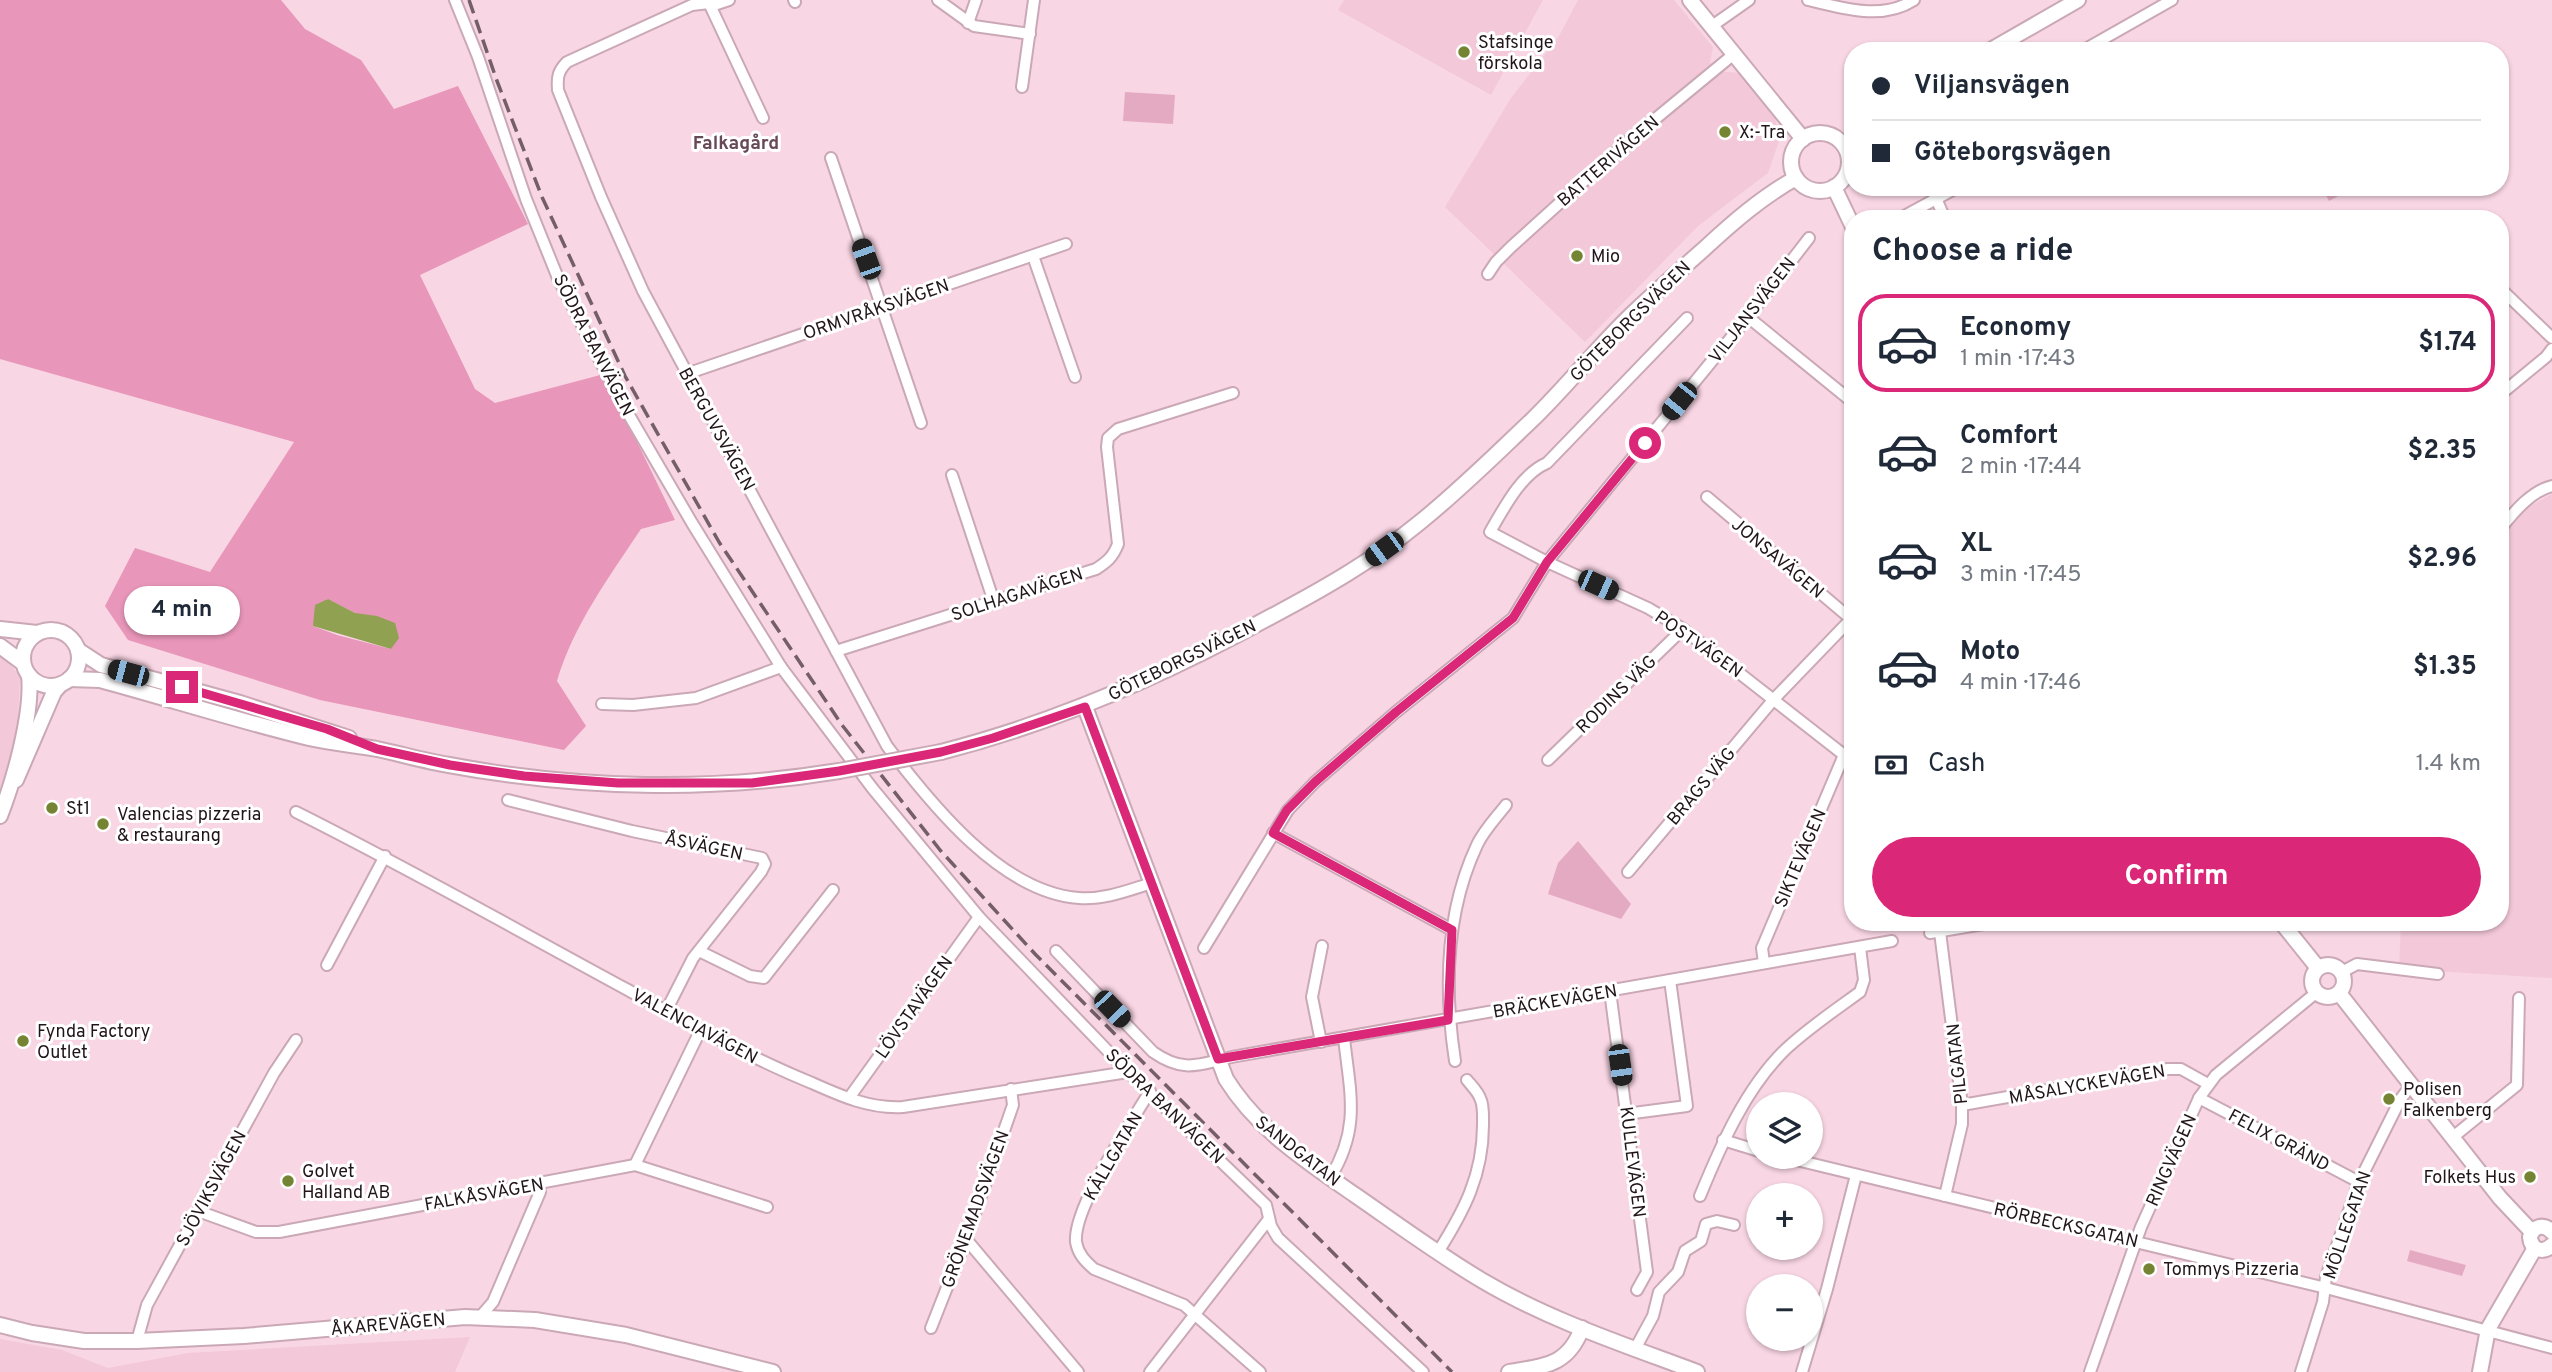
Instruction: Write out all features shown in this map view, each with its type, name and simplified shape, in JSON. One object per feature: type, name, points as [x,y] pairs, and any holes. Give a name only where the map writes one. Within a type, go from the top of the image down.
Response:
[{"type":"main road","points":[[1690,0],[1803,139]]},
{"type":"main road","points":[[2005,42],[2078,0]]},
{"type":"main road","points":[[1844,140],[1823,134],[1813,135],[1803,139],[1792,157],[1796,178],[1802,185],[1815,191],[1834,187],[1844,178]]},
{"type":"main road","name":"GÖTEBORGSVÄGEN","points":[[0,646],[41,684],[100,680],[312,739],[524,776],[618,783],[752,783],[839,771],[941,752],[993,738],[1085,707],[1216,647],[1323,590],[1418,524],[1534,418],[1630,316],[1747,211],[1770,192],[1796,178]]},
{"type":"main road","points":[[1834,187],[1845,210]]},
{"type":"main road","name":"GÖTEBORGSVÄGEN","points":[[0,629],[37,633],[50,629],[62,632],[71,637],[78,650],[102,665],[327,729],[377,749]]},
{"type":"main road","points":[[0,816],[11,786],[28,710],[30,689],[25,645],[37,633]]},
{"type":"main road","points":[[11,786],[19,776],[50,703],[79,664],[78,650]]},
{"type":"main road","name":"SANDGATAN","points":[[1085,707],[1226,1079],[1248,1111],[1275,1137],[1330,1178],[1484,1282],[1582,1328],[1697,1372]]},
{"type":"main road","points":[[2288,931],[2318,968]]},
{"type":"main road","points":[[2318,968],[2333,966],[2342,972],[2343,985],[2339,993]]},
{"type":"main road","points":[[2318,968],[2312,983],[2317,992],[2325,996],[2339,993]]},
{"type":"main road","points":[[2339,993],[2500,1198],[2532,1232]]},
{"type":"main road","points":[[2551,1228],[2539,1227],[2532,1232],[2530,1241],[2535,1248],[2544,1250],[2552,1246]]},
{"type":"main road","points":[[2480,1372],[2488,1329],[2535,1248]]},
{"type":"main road","name":"ÅKAREVÄGEN","points":[[0,1325],[84,1341],[137,1341],[244,1336],[465,1317],[535,1320],[626,1335],[773,1372]]},
{"type":"main road","points":[[1508,1372],[1558,1360],[1573,1349],[1582,1328]]},
{"type":"street","name":"SÖDRA BANVÄGEN","points":[[455,0],[478,57],[526,199],[558,278],[619,397],[781,667],[873,789],[979,917],[1128,1072],[1262,1201],[1269,1212],[1270,1227],[1278,1238],[1423,1372]]},
{"type":"street","points":[[729,0],[711,6],[763,118]]},
{"type":"street","points":[[938,0],[968,23],[985,29],[1030,34]]},
{"type":"street","points":[[968,23],[975,0]]},
{"type":"street","points":[[1022,87],[1034,0]]},
{"type":"street","points":[[1712,26],[1749,0]]},
{"type":"street","points":[[1808,0],[1879,13],[1891,5],[1914,0]]},
{"type":"street","points":[[2098,42],[2172,0]]},
{"type":"street","name":"BERGUVSVÄGEN","points":[[711,6],[709,3],[692,5],[567,62],[557,77],[558,90],[643,291],[887,746],[904,768],[963,833],[1001,866],[1031,886],[1052,894],[1081,899],[1116,895],[1152,883]]},
{"type":"street","name":"BATTERIVÄGEN","points":[[1488,274],[1511,247],[1626,143],[1734,54]]},
{"type":"street","points":[[831,158],[921,423]]},
{"type":"street","points":[[1935,196],[1941,210]]},
{"type":"street","points":[[1916,210],[1942,196]]},
{"type":"street","name":"VILJANSVÄGEN","points":[[1205,948],[1287,810],[1315,782],[1396,712],[1513,618],[1547,562],[1748,317],[1809,238]]},
{"type":"street","name":"ORMVRÅKSVÄGEN","points":[[686,374],[1066,244]]},
{"type":"street","points":[[1033,256],[1075,377]]},
{"type":"street","points":[[2509,297],[2552,338]]},
{"type":"street","points":[[1748,317],[1844,395]]},
{"type":"street","name":"POSTVÄGEN","points":[[1687,318],[1547,463],[1535,468],[1507,503],[1490,532],[1547,562],[1648,608],[1683,629],[1844,754]]},
{"type":"street","points":[[2509,388],[2546,358],[2552,349]]},
{"type":"street","name":"SOLHAGAVÄGEN","points":[[836,650],[1096,569],[1113,556],[1118,544],[1107,446],[1111,434],[1118,429],[1233,393]]},
{"type":"street","points":[[952,475],[994,602]]},
{"type":"street","points":[[2509,519],[2531,497],[2552,486]]},
{"type":"street","name":"JONSAVÄGEN","points":[[1707,497],[1844,611]]},
{"type":"street","points":[[1774,699],[1844,626]]},
{"type":"street","name":"RODINS VÄG","points":[[1548,760],[1683,629]]},
{"type":"street","points":[[602,704],[633,705],[696,698],[781,667]]},
{"type":"street","name":"BRAGS VÄG","points":[[1628,873],[1774,699]]},
{"type":"street","name":"SIKTEVÄGEN","points":[[1764,963],[1762,948],[1844,769]]},
{"type":"street","name":"ÅSVÄGEN","points":[[508,800],[632,831],[762,858],[765,864],[761,872],[699,951],[666,1011]]},
{"type":"street","points":[[1455,1061],[1448,1020],[1454,914],[1477,845],[1506,805]]},
{"type":"street","name":"VALENCIAVÄGEN","points":[[296,811],[384,856],[700,1031],[794,1076],[849,1098],[888,1108],[1128,1072]]},
{"type":"street","points":[[1273,833],[1452,930]]},
{"type":"street","points":[[327,965],[384,856]]},
{"type":"street","points":[[699,951],[750,976],[764,978],[833,890]]},
{"type":"street","name":"LÖVSTAVÄGEN","points":[[849,1098],[979,917]]},
{"type":"street","name":"PILGATAN","points":[[1941,931],[1935,932],[1962,1105],[1962,1124],[1945,1196]]},
{"type":"street","name":"BRÄCKEVÄGEN","points":[[1056,951],[1153,1052],[1167,1062],[1181,1066],[1199,1065],[1218,1059],[1892,941]]},
{"type":"street","points":[[1321,1042],[1312,998],[1322,946]]},
{"type":"street","points":[[1700,1196],[1723,1140],[1739,1111],[1785,1050],[1860,992],[1864,980],[1860,947]]},
{"type":"street","points":[[2342,972],[2357,964],[2438,974]]},
{"type":"street","points":[[1626,1114],[1687,1106],[1671,980]]},
{"type":"street","name":"KULLEVÄGEN","points":[[1610,991],[1647,1272],[1637,1290]]},
{"type":"street","name":"RINGVÄGEN","points":[[2090,1372],[2136,1241],[2199,1098],[2208,1084],[2317,992]]},
{"type":"street","points":[[2453,1137],[2516,1084],[2519,998]]},
{"type":"street","points":[[635,1165],[700,1031]]},
{"type":"street","points":[[1330,1178],[1341,1159],[1350,1134],[1352,1111],[1344,1038]]},
{"type":"street","name":"SJÖVIKSVÄGEN","points":[[137,1341],[147,1305],[274,1073],[296,1040]]},
{"type":"street","name":"MÅSALYCKEVÄGEN","points":[[1962,1105],[2168,1069],[2181,1069],[2208,1084]]},
{"type":"street","points":[[1438,1252],[1462,1215],[1479,1167],[1483,1116],[1480,1098],[1467,1080]]},
{"type":"street","name":"MÖLLEGATAN","points":[[2301,1372],[2326,1288],[2326,1277],[2359,1182],[2400,1100],[2411,1085]]},
{"type":"street","name":"GRÖNEMADSVÄGEN","points":[[931,1328],[966,1239],[1013,1105],[1011,1089]]},
{"type":"street","name":"KÄLLGATAN","points":[[1150,1091],[1085,1203],[1077,1226],[1076,1245],[1082,1258],[1094,1269],[1184,1305],[1260,1372]]},
{"type":"street","name":"FELIX GRÄND","points":[[2199,1098],[2359,1182]]},
{"type":"street","points":[[1723,1140],[1746,1146]]},
{"type":"street","name":"FALKÅSVÄGEN","points":[[198,1211],[256,1231],[279,1232],[635,1165],[767,1207]]},
{"type":"street","name":"RÖRBECKSGATAN","points":[[1823,1167],[2326,1288],[2552,1348]]},
{"type":"street","points":[[1802,1372],[1827,1289],[1856,1175]]},
{"type":"street","points":[[479,1318],[494,1302],[540,1192],[539,1184]]},
{"type":"street","points":[[1150,1372],[1269,1219]]},
{"type":"street","points":[[1635,1349],[1653,1316],[1659,1292],[1678,1272],[1685,1251],[1701,1241],[1706,1224],[1717,1220],[1734,1225]]},
{"type":"street","points":[[966,1239],[1078,1372]]},
{"type":"shaded area","points":[[0,0],[281,0],[305,29],[361,60],[394,109],[458,86],[528,224],[420,275],[475,389],[495,403],[604,374],[675,520],[641,529],[593,602],[572,641],[557,681],[586,726],[564,750],[320,700],[128,640],[105,606],[135,548],[210,572],[294,442],[0,359]],"holes":[[[327,599],[355,613],[391,649],[313,626]]]},
{"type":"shaded area","name":"Stafsinge förskola","points":[[1344,0],[1543,0],[1491,95],[1338,10]]},
{"type":"shaded area","points":[[1578,0],[1674,0],[1713,47],[1710,63],[1716,71],[1739,73],[1775,118],[1780,138],[1768,173],[1698,226],[1585,342],[1445,207],[1511,98],[1559,36]]},
{"type":"shaded area","points":[[1125,92],[1175,95],[1173,124],[1123,121]]},
{"type":"shaded area","points":[[2552,494],[2552,978],[2399,969],[2401,931],[2509,931],[2509,526],[2525,509]]},
{"type":"shaded area","points":[[328,599],[355,613],[377,616],[395,623],[399,638],[391,649],[313,626],[315,605]]},
{"type":"shaded area","points":[[0,650],[20,677],[17,745],[0,799]]},
{"type":"shaded area","points":[[1578,841],[1631,904],[1621,919],[1548,894],[1558,863]]},
{"type":"shaded area","points":[[2410,1250],[2466,1265],[2462,1276],[2407,1261]]},
{"type":"shaded area","points":[[470,1337],[455,1372],[0,1372],[0,1339],[62,1350],[108,1368],[188,1353]]},
{"type":"railway","points":[[469,0],[542,197],[625,376],[719,542],[842,725],[940,850],[1036,955],[1452,1372]]},
{"type":"place","name":"Stafsinge förskola","points":[[1464,52]]},
{"type":"place","name":"X:-Tra","points":[[1725,132]]},
{"type":"place","name":"Mio","points":[[1577,256]]},
{"type":"place","name":"St1","points":[[52,808]]},
{"type":"place","name":"Valencias pizzeria & restaurang","points":[[103,824]]},
{"type":"place","name":"Fynda Factory Outlet","points":[[23,1041]]},
{"type":"place","name":"Polisen Falkenberg","points":[[2389,1099]]},
{"type":"place","name":"Folkets Hus","points":[[2530,1177]]},
{"type":"place","name":"Golvet Halland AB","points":[[288,1181]]},
{"type":"place","name":"Tommys Pizzeria","points":[[2149,1269]]},
{"type":"district","name":"Falkagård","points":[[736,142]]},
{"type":"route","points":[[182,687],[327,729],[377,749],[450,765],[524,776],[618,783],[752,783],[839,771],[941,752],[993,738],[1085,707],[1218,1059],[1448,1020],[1452,930],[1273,833],[1287,810],[1315,782],[1396,712],[1513,618],[1547,562],[1645,443]]}]
